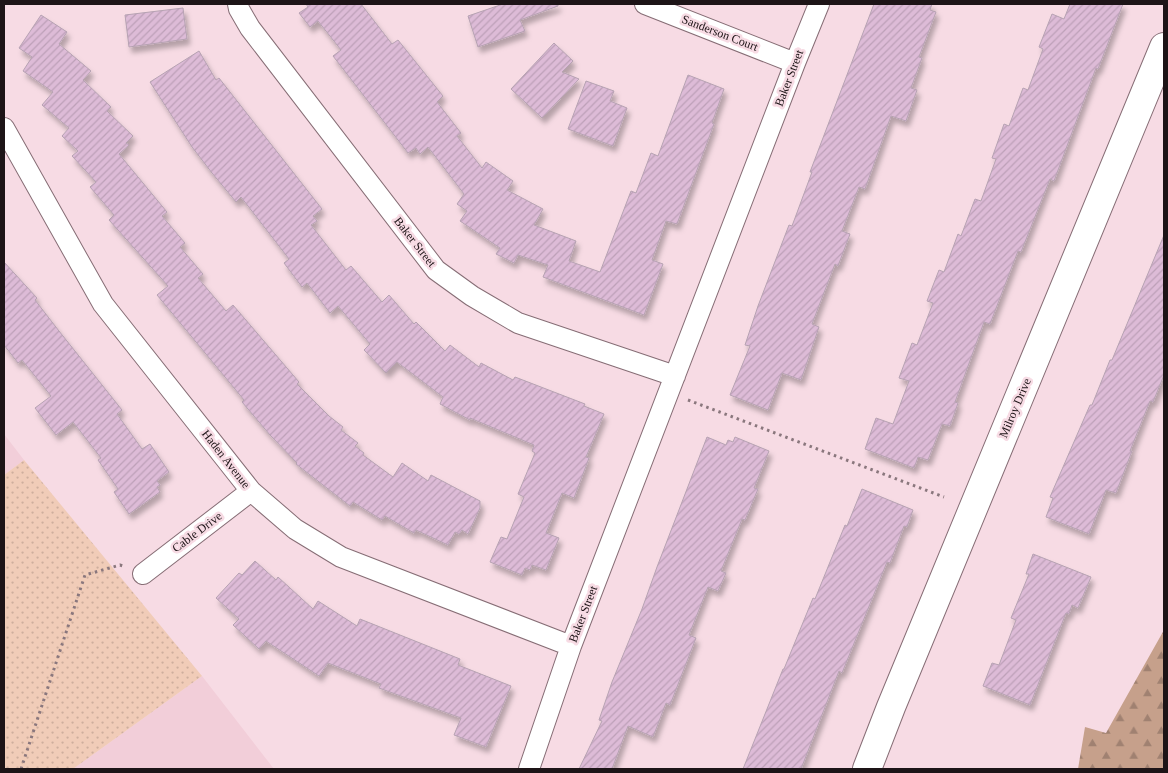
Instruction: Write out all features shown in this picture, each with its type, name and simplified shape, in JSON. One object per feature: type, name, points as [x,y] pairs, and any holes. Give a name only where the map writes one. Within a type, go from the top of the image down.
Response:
[{"type":"street","name":"Baker Street","points":[[238,4],[250,28],[436,270],[472,296],[518,323],[672,384]]},
{"type":"street","name":"Sanderson Court","points":[[645,4],[795,62]]},
{"type":"street","name":"Baker Street","points":[[529,769],[571,646],[819,4]]},
{"type":"street","name":"Milroy Drive","points":[[867,769],[894,698],[1164,47]]},
{"type":"street","name":"Haden Avenue","points":[[4,128],[104,304],[252,491],[295,529],[341,558],[571,646]]},
{"type":"street","name":"Cable Drive","points":[[144,574],[252,491]]},
{"type":"path","points":[[672,384],[944,497]]},
{"type":"path","points":[[21,769],[85,575],[120,565],[144,574]]},
{"type":"shaded area","points":[[4,434],[24,460],[4,475]]},
{"type":"shaded area","points":[[24,460],[202,676],[73,769],[4,769],[4,475]]},
{"type":"shaded area","points":[[202,676],[274,769],[73,769]]},
{"type":"green space","points":[[1164,630],[1164,769],[1078,769],[1085,727],[1106,733]]},
{"type":"building","points":[[306,4],[361,4],[392,44],[398,40],[443,96],[437,102],[461,133],[457,136],[482,168],[486,162],[513,181],[507,190],[543,209],[534,225],[576,241],[569,261],[600,272],[631,191],[636,193],[651,153],[658,156],[688,75],[724,89],[712,123],[714,124],[677,224],[666,221],[652,260],[663,264],[644,315],[543,277],[548,265],[518,255],[514,263],[496,254],[500,248],[460,221],[467,211],[457,204],[464,194],[428,147],[420,154],[416,148],[408,153],[333,56],[341,50],[318,21],[310,27],[299,13],[308,7]]},
{"type":"building","points":[[503,4],[558,4],[558,6],[520,20],[525,31],[478,47],[468,16]]},
{"type":"building","points":[[874,4],[932,4],[930,10],[936,12],[919,57],[922,58],[911,88],[917,90],[906,121],[891,116],[865,189],[859,187],[842,231],[850,234],[838,266],[835,264],[812,324],[819,327],[801,380],[782,373],[768,410],[730,395],[750,346],[745,345],[758,306],[789,225],[792,226],[812,172],[810,172]]},
{"type":"building","points":[[1070,4],[1123,4],[1098,69],[1096,68],[1054,181],[1050,179],[1021,252],[1018,251],[990,324],[984,322],[955,402],[958,403],[950,426],[942,424],[928,460],[918,457],[914,468],[865,449],[876,418],[893,424],[909,381],[899,378],[912,343],[917,345],[933,303],[927,301],[939,270],[944,272],[958,234],[961,236],[975,199],[981,201],[996,159],[992,158],[1004,124],[1009,126],[1023,88],[1028,90],[1043,49],[1039,47],[1052,14],[1064,19]]},
{"type":"building","points":[[183,8],[187,39],[129,47],[125,15]]},
{"type":"building","points":[[41,15],[67,32],[59,44],[91,71],[83,80],[111,107],[107,111],[133,136],[126,143],[129,145],[119,154],[167,212],[162,216],[185,243],[180,247],[203,274],[198,278],[226,311],[233,305],[299,382],[297,384],[329,416],[343,427],[341,430],[358,443],[355,446],[364,453],[363,455],[393,477],[402,463],[428,481],[431,475],[480,501],[480,508],[468,534],[462,530],[459,534],[455,532],[448,545],[416,530],[414,533],[385,516],[382,520],[353,502],[350,506],[296,464],[242,402],[244,400],[157,295],[168,286],[109,220],[114,215],[90,187],[96,182],[72,156],[78,151],[62,136],[69,128],[42,105],[53,92],[23,71],[32,57],[19,48]]},
{"type":"building","points":[[554,43],[573,61],[562,72],[579,79],[542,118],[511,89]]},
{"type":"building","points":[[199,51],[216,80],[219,78],[322,209],[313,216],[317,221],[311,225],[346,270],[351,266],[382,302],[389,295],[414,324],[416,322],[445,351],[450,345],[479,367],[481,363],[513,380],[515,377],[585,404],[584,406],[604,414],[586,457],[589,458],[574,498],[562,493],[546,533],[559,538],[546,570],[532,565],[530,570],[525,568],[522,575],[490,562],[501,537],[507,539],[524,497],[518,494],[535,453],[532,451],[534,445],[470,418],[470,420],[440,404],[443,397],[397,362],[386,373],[364,350],[370,344],[338,306],[330,313],[307,283],[302,287],[284,263],[289,259],[241,197],[236,202],[212,173],[192,147],[150,82]]},
{"type":"building","points":[[586,81],[614,91],[610,101],[627,108],[613,146],[568,129]]},
{"type":"building","points":[[1164,235],[1164,375],[1153,402],[1150,401],[1116,493],[1106,490],[1089,534],[1046,517],[1053,498],[1050,497],[1090,405],[1092,405],[1110,360],[1112,360]]},
{"type":"building","points":[[4,262],[37,298],[35,300],[122,410],[117,414],[142,449],[150,444],[169,472],[157,481],[160,485],[157,487],[160,492],[129,514],[114,492],[118,489],[98,460],[101,458],[73,422],[56,435],[35,408],[51,396],[22,360],[18,363],[4,345]]},
{"type":"building","points":[[707,437],[726,445],[728,440],[733,442],[735,437],[769,451],[754,488],[758,489],[745,520],[742,519],[721,571],[726,573],[718,591],[708,587],[689,635],[696,638],[670,705],[666,703],[653,737],[628,726],[612,769],[579,769],[602,721],[599,720],[612,682],[642,609]]},
{"type":"building","points":[[862,489],[913,510],[907,527],[904,526],[890,563],[887,562],[842,673],[839,671],[801,769],[743,769],[813,598],[815,599]]},
{"type":"building","points":[[1033,554],[1091,577],[1078,608],[1072,605],[1069,614],[1066,613],[1030,705],[983,686],[992,663],[999,665],[1016,620],[1011,618],[1029,574],[1026,574]]},
{"type":"building","points":[[255,561],[276,580],[278,577],[313,609],[318,601],[357,626],[360,619],[460,659],[458,665],[511,686],[486,747],[454,735],[461,718],[379,688],[381,684],[328,663],[319,676],[266,641],[259,649],[233,625],[239,619],[216,598],[239,573],[242,575]]}]
